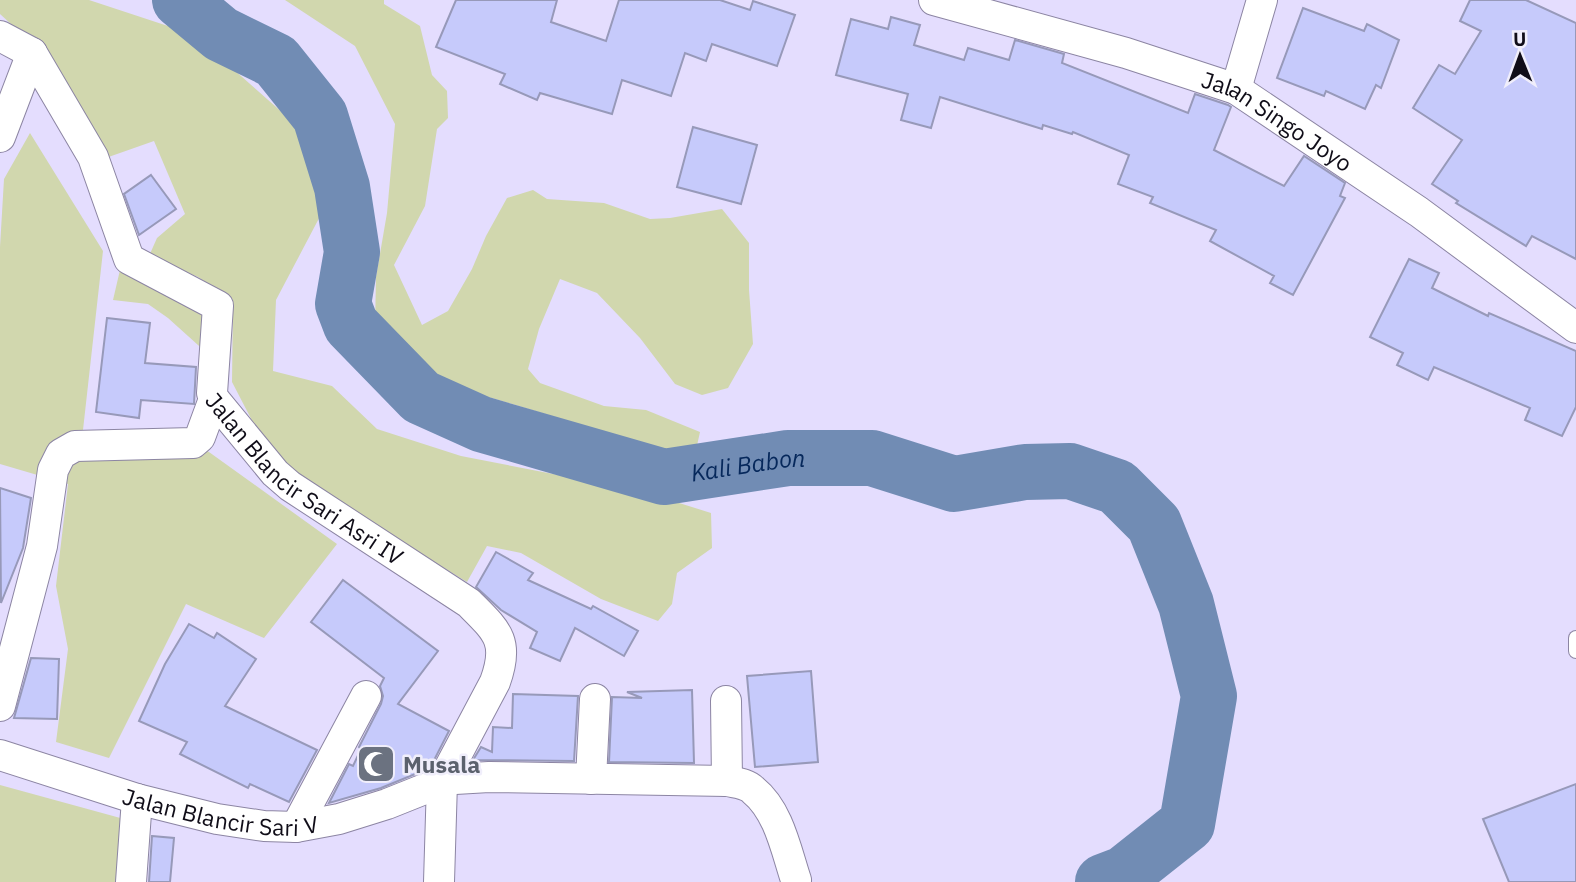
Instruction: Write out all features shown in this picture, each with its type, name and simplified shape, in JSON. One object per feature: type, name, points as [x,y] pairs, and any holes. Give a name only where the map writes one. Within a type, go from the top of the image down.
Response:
[{"type":"street","name":"Jalan Singo Joyo","points":[[934,0],[1126,53],[1236,89],[1419,212],[1576,328]]},
{"type":"street","points":[[1236,89],[1262,0]]},
{"type":"street","points":[[0,36],[32,53],[0,137]]},
{"type":"street","name":"Jalan Blancir Sari Asri IV","points":[[32,53],[93,157],[129,259],[218,306],[212,393],[214,400],[275,473],[469,603],[494,627],[503,655],[502,664],[442,782]]},
{"type":"street","points":[[0,706],[41,546],[53,470],[61,454],[75,446],[193,443],[200,437],[214,400]]},
{"type":"street","points":[[296,827],[366,696]]},
{"type":"street","points":[[591,779],[595,699]]},
{"type":"street","points":[[726,701],[727,781],[744,784],[764,801],[776,819],[796,880]]},
{"type":"street","name":"Jalan Blancir Sari V","points":[[0,755],[137,799],[217,819],[264,826],[296,827],[338,818],[387,804],[455,779],[489,777],[727,781]]},
{"type":"street","points":[[439,882],[442,782]]},
{"type":"street","points":[[131,882],[137,799]]},
{"type":"lane","points":[[1576,638],[1576,651]]},
{"type":"green space","points":[[0,0],[89,0],[180,30],[224,61],[293,122],[326,205],[276,300],[273,371],[332,386],[377,429],[461,456],[641,491],[711,513],[712,548],[677,573],[672,604],[658,621],[601,599],[521,553],[487,546],[467,582],[304,483],[261,438],[232,382],[233,300],[198,277],[149,256],[157,238],[185,214],[154,141],[83,166],[23,35],[0,14]]},
{"type":"green space","points":[[285,0],[384,0],[384,4],[420,26],[432,75],[447,91],[448,118],[437,129],[425,206],[394,265],[422,325],[448,311],[507,198],[533,190],[547,199],[604,203],[650,219],[722,209],[749,243],[753,344],[728,388],[702,395],[675,384],[640,338],[597,293],[560,279],[539,329],[528,369],[540,383],[604,406],[646,410],[700,432],[694,459],[492,398],[450,395],[407,378],[375,327],[376,277],[387,213],[395,124],[355,46]]},
{"type":"green space","points":[[30,133],[103,251],[83,430],[202,447],[337,544],[264,638],[186,604],[109,758],[56,742],[68,649],[56,586],[68,484],[0,464],[0,247],[4,179]]},
{"type":"green space","points":[[120,270],[220,306],[208,354],[148,304],[113,300]]},
{"type":"green space","points":[[0,785],[124,819],[117,882],[0,882]]},
{"type":"building","points":[[456,0],[557,0],[551,22],[606,41],[619,0],[720,0],[750,10],[753,1],[795,15],[777,66],[712,44],[706,61],[685,53],[671,96],[622,80],[612,114],[540,93],[537,100],[500,84],[505,74],[436,47]]},
{"type":"building","points":[[1470,0],[1526,0],[1576,23],[1576,259],[1532,236],[1526,246],[1456,203],[1458,201],[1432,184],[1462,140],[1413,108],[1439,65],[1455,74],[1481,31],[1460,21]]},
{"type":"building","points":[[1303,8],[1364,31],[1367,24],[1399,40],[1381,88],[1376,85],[1365,109],[1326,91],[1324,96],[1277,78]]},
{"type":"building","points":[[891,17],[920,25],[914,45],[964,60],[968,48],[1009,60],[1015,40],[1064,54],[1062,63],[1188,113],[1195,94],[1228,105],[1231,107],[1214,150],[1284,186],[1304,156],[1345,183],[1340,196],[1345,198],[1293,295],[1270,283],[1274,276],[1210,241],[1216,230],[1150,203],[1153,197],[1118,184],[1129,155],[1073,132],[1072,134],[1043,125],[1042,129],[940,97],[931,128],[901,120],[908,94],[836,75],[851,19],[888,29]]},
{"type":"building","points":[[693,127],[757,145],[741,204],[677,187]]},
{"type":"building","points":[[151,175],[176,209],[139,235],[124,194]]},
{"type":"building","points":[[1409,259],[1439,273],[1432,288],[1488,316],[1489,313],[1576,351],[1576,407],[1562,436],[1525,420],[1530,408],[1434,367],[1428,380],[1397,365],[1403,353],[1370,337]]},
{"type":"building","points":[[107,318],[150,323],[145,363],[196,367],[194,404],[141,400],[139,418],[96,412]]},
{"type":"building","points":[[0,488],[31,498],[23,548],[1,603]]},
{"type":"building","points":[[496,552],[533,573],[528,580],[591,609],[593,606],[638,631],[624,656],[575,628],[560,661],[530,648],[537,632],[501,610],[476,587]]},
{"type":"building","points":[[343,580],[438,651],[398,704],[449,731],[430,768],[381,788],[329,803],[349,764],[353,766],[383,696],[380,686],[384,678],[311,622]]},
{"type":"building","points":[[189,624],[214,638],[217,633],[256,659],[225,706],[317,750],[289,802],[250,784],[248,788],[180,754],[187,742],[139,721],[165,664]]},
{"type":"building","points":[[31,658],[59,659],[57,719],[14,718]]},
{"type":"building","points":[[811,671],[818,762],[755,767],[747,676]]},
{"type":"building","points":[[692,690],[694,763],[609,762],[612,697],[642,698],[627,692]]},
{"type":"building","points":[[513,694],[578,696],[574,761],[473,760],[481,747],[492,752],[493,727],[512,728]]},
{"type":"building","points":[[1576,784],[1576,882],[1509,882],[1483,819]]},
{"type":"building","points":[[152,836],[174,838],[170,882],[149,882]]},
{"type":"waterway","name":"Kali Babon","points":[[180,0],[221,34],[276,61],[320,116],[342,187],[352,252],[343,304],[351,325],[421,397],[481,424],[664,477],[788,458],[872,458],[954,484],[1025,472],[1070,471],[1117,487],[1154,524],[1186,604],[1209,696],[1187,824],[1124,874],[1103,882]]},
{"type":"place","name":"Musala","points":[[376,764]]}]
